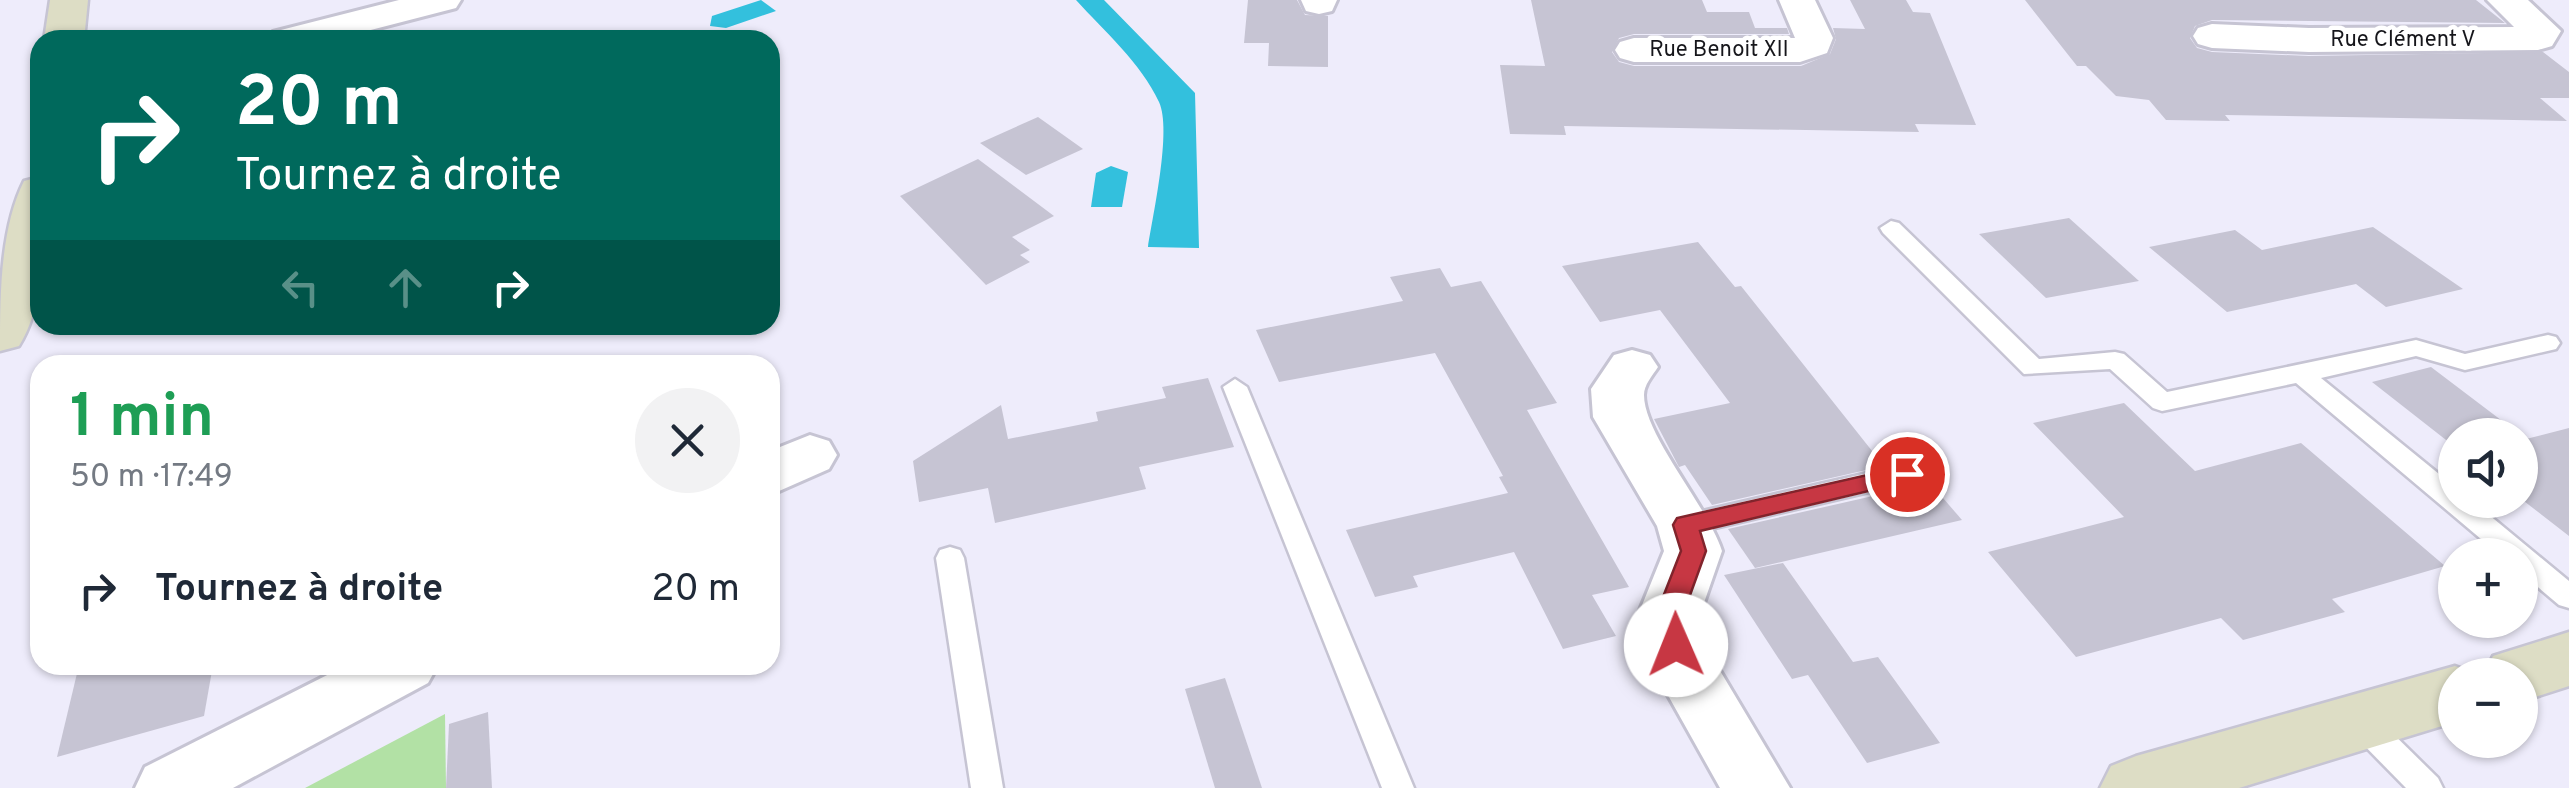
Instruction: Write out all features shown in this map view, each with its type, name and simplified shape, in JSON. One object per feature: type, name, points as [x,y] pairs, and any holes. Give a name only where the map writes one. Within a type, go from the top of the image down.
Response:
[{"type":"main road","points":[[65,30],[69,0]]},
{"type":"main road","points":[[0,334],[14,245],[30,211]]},
{"type":"main road","points":[[2538,669],[2569,659]]},
{"type":"main road","points":[[2136,788],[2438,699]]},
{"type":"street","points":[[326,30],[443,0]]},
{"type":"street","name":"Rue Benoit XII","points":[[1634,50],[1800,50],[1813,45],[1814,38],[1797,0]]},
{"type":"street","name":"Rue Clément V","points":[[2212,36],[2309,40],[2538,38],[2542,32],[2533,21],[2505,0]]},
{"type":"street","points":[[1632,366],[1617,389],[1620,417],[1686,525],[1693,551],[1668,620],[1692,681],[1756,788]]},
{"type":"street","points":[[169,788],[387,675]]},
{"type":"lane","points":[[1892,228],[2033,368],[2114,360],[2162,402],[2416,348],[2465,362],[2548,343]]},
{"type":"lane","points":[[2301,374],[2497,538]]},
{"type":"lane","points":[[1235,388],[1398,788]]},
{"type":"lane","points":[[1686,525],[1907,474]]},
{"type":"lane","points":[[950,558],[987,788]]},
{"type":"lane","points":[[2538,572],[2569,597]]},
{"type":"lane","points":[[2361,722],[2427,788]]},
{"type":"green space","points":[[445,714],[446,788],[305,788]]},
{"type":"water","points":[[761,0],[776,11],[726,28],[710,26],[712,16]]},
{"type":"water","points":[[1076,0],[1104,0],[1195,93],[1199,248],[1148,247],[1163,151],[1159,102],[1132,61]]},
{"type":"water","points":[[1111,166],[1128,172],[1122,207],[1091,207],[1096,173]]},
{"type":"building","points":[[1248,0],[1297,0],[1305,15],[1328,16],[1328,67],[1268,66],[1269,43],[1244,43]]},
{"type":"building","points":[[1531,0],[1702,0],[1707,12],[1749,12],[1755,28],[1787,28],[1789,34],[1634,34],[1619,38],[1612,52],[1619,62],[1634,66],[1801,66],[1830,54],[1836,39],[1833,28],[1865,29],[1850,0],[1906,0],[1913,12],[1930,13],[1976,125],[1915,124],[1919,132],[1564,126],[1566,135],[1510,134],[1500,65],[1545,66]]},
{"type":"building","points":[[2025,0],[2476,0],[2505,23],[2212,20],[2195,26],[2190,38],[2197,48],[2212,52],[2309,56],[2543,52],[2569,72],[2569,98],[2540,98],[2567,121],[2225,115],[2230,121],[2166,120],[2149,100],[2116,96],[2086,66],[2077,66]]},
{"type":"building","points":[[1038,117],[1083,149],[1026,175],[980,143]]},
{"type":"building","points":[[978,159],[1054,216],[1012,237],[1030,250],[1020,255],[1030,262],[986,285],[900,196]]},
{"type":"building","points":[[2069,218],[2139,281],[2046,298],[1979,234]]},
{"type":"building","points":[[2373,227],[2463,289],[2386,307],[2356,284],[2227,312],[2149,247],[2235,230],[2262,250]]},
{"type":"building","points":[[1698,242],[1735,287],[1741,286],[1884,466],[1712,505],[1685,465],[1679,467],[1654,419],[1730,403],[1660,310],[1600,322],[1562,266]]},
{"type":"building","points":[[1440,268],[1451,287],[1481,281],[1557,403],[1527,410],[1629,587],[1592,595],[1616,636],[1563,649],[1514,552],[1413,576],[1418,587],[1375,597],[1346,530],[1508,493],[1499,477],[1503,476],[1435,353],[1279,382],[1256,330],[1403,301],[1390,277]]},
{"type":"building","points":[[2431,367],[2498,418],[2438,418],[2438,434],[2372,382]]},
{"type":"building","points":[[1208,378],[1234,447],[1139,467],[1146,489],[995,523],[988,488],[919,502],[913,461],[1001,405],[1008,439],[1098,421],[1096,412],[1166,398],[1162,387]]},
{"type":"building","points":[[2124,403],[2195,471],[2301,443],[2438,560],[2438,568],[2332,599],[2345,612],[2243,640],[2221,618],[2076,657],[1988,552],[2124,517],[2033,423]]},
{"type":"building","points":[[2569,428],[2569,536],[2538,512],[2538,436]]},
{"type":"building","points":[[1930,483],[1962,520],[1755,568],[1728,529]]},
{"type":"building","points":[[1783,563],[1853,662],[1878,657],[1940,743],[1867,763],[1808,675],[1792,679],[1724,575]]},
{"type":"building","points":[[77,675],[211,675],[204,716],[57,757]]},
{"type":"building","points":[[1225,678],[1262,788],[1215,788],[1185,689]]},
{"type":"building","points":[[488,712],[492,788],[446,788],[449,724]]},
{"type":"route","points":[[1676,645],[1668,620],[1693,551],[1686,525],[1907,474]]}]
